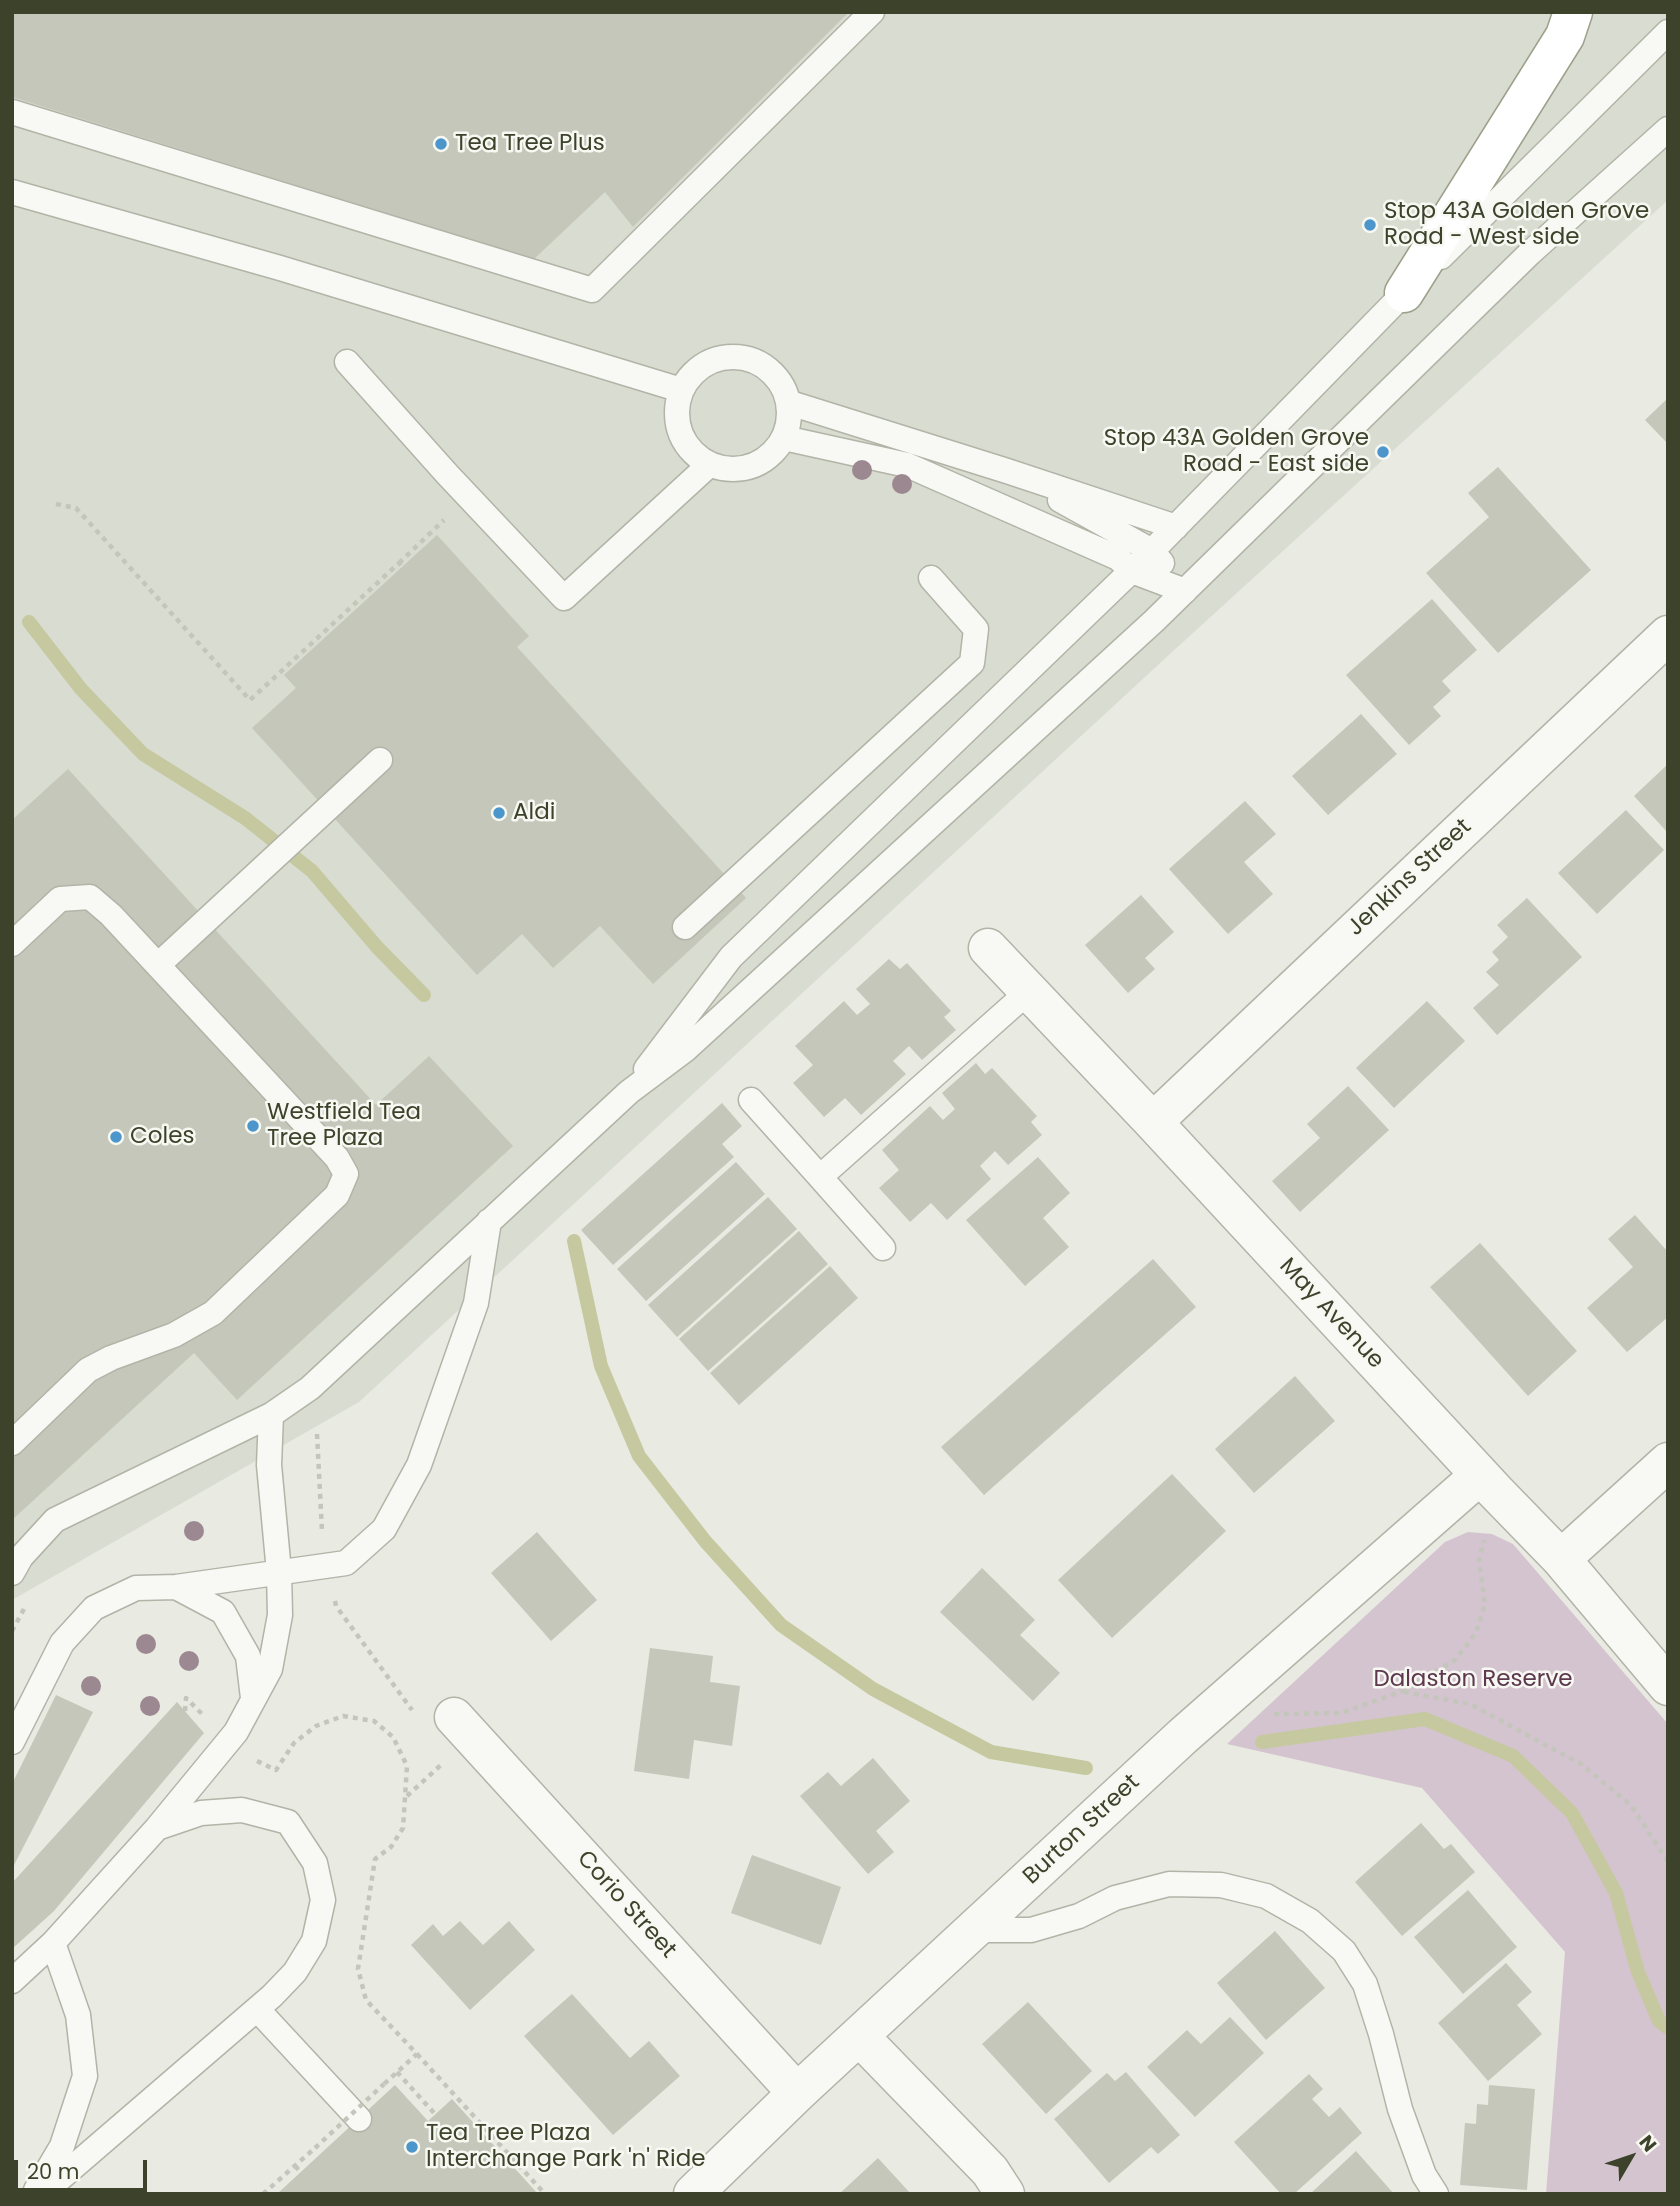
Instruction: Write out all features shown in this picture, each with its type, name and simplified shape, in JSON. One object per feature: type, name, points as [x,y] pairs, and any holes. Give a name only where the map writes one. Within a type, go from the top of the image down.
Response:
[{"type":"highway","points":[[1404,293],[1565,36],[1573,12]]},
{"type":"street","name":"Jenkins Street","points":[[1153,1122],[1668,635]]},
{"type":"street","name":"May Avenue","points":[[988,948],[1561,1559],[1668,1686]]},
{"type":"street","points":[[1561,1559],[1668,1462]]},
{"type":"street","name":"Burton Street","points":[[693,2194],[797,2093],[1208,1714],[1487,1483]]},
{"type":"street","name":"Corio Street","points":[[454,1717],[797,2093]]},
{"type":"street","points":[[860,2036],[990,2171],[1004,2194]]},
{"type":"lane","points":[[12,112],[592,290],[872,12]]},
{"type":"lane","points":[[629,1092],[731,957],[1132,571],[1404,293],[1668,32]]},
{"type":"lane","points":[[12,1573],[21,1557],[55,1520],[271,1415],[310,1388],[629,1092],[685,1050],[1185,591],[1530,253],[1668,129]]},
{"type":"lane","points":[[12,192],[280,268],[681,390]]},
{"type":"lane","points":[[722,357],[757,361],[772,372],[783,386],[790,403],[790,421],[784,438],[774,453],[744,470],[726,470],[709,465],[694,455],[683,441],[677,407],[681,390],[691,375],[705,364],[722,357]]},
{"type":"lane","points":[[347,362],[468,497],[564,598],[709,465]]},
{"type":"lane","points":[[790,403],[1175,527]]},
{"type":"lane","points":[[784,438],[907,466],[1118,558],[1132,571],[1185,591]]},
{"type":"lane","points":[[1007,471],[1152,551],[1185,591]]},
{"type":"lane","points":[[685,927],[972,663],[976,629],[931,578]]},
{"type":"lane","points":[[158,965],[380,760]]},
{"type":"lane","points":[[12,944],[60,899],[90,897],[111,915],[337,1158],[346,1174],[337,1195],[213,1313],[174,1335],[111,1358],[89,1370],[12,1443]]},
{"type":"lane","points":[[820,1177],[1028,992]]},
{"type":"lane","points":[[751,1100],[883,1248]]},
{"type":"lane","points":[[12,1742],[62,1643],[94,1608],[136,1588],[176,1587],[346,1563],[383,1530],[419,1465],[476,1303],[489,1221]]},
{"type":"lane","points":[[12,1981],[53,1943],[157,1828],[236,1732],[270,1669],[280,1615],[279,1572],[269,1465],[271,1415]]},
{"type":"lane","points":[[176,1587],[223,1612],[248,1656],[253,1698]]},
{"type":"lane","points":[[42,2194],[257,2009],[295,1972],[314,1941],[323,1900],[315,1863],[288,1822],[242,1810],[201,1813],[157,1828]]},
{"type":"lane","points":[[974,1930],[1031,1930],[1079,1916],[1115,1898],[1169,1884],[1221,1885],[1266,1896],[1310,1921],[1344,1951],[1365,1984],[1400,2109],[1424,2175],[1436,2194]]},
{"type":"lane","points":[[34,2194],[62,2146],[85,2076],[78,2015],[53,1943]]},
{"type":"lane","points":[[257,2009],[359,2119]]},
{"type":"path","points":[[56,504],[76,508],[250,700],[401,565],[468,497]]},
{"type":"path","points":[[317,1434],[324,1566],[336,1606],[416,1715]]},
{"type":"path","points":[[1208,1714],[1341,1713],[1403,1691],[1455,1660],[1476,1633],[1485,1604],[1479,1561],[1487,1483]]},
{"type":"path","points":[[1403,1691],[1470,1704],[1581,1764],[1632,1805],[1668,1861]]},
{"type":"path","points":[[252,1758],[276,1770],[294,1743],[316,1726],[343,1716],[374,1721],[393,1737],[407,1766],[403,1828],[391,1847],[375,1859],[358,1969],[366,2000],[545,2194]]},
{"type":"path","points":[[264,2194],[417,2054]]},
{"type":"path","points":[[397,2072],[435,2114]]},
{"type":"path","points":[[295,2166],[301,2172]]},
{"type":"shaded area","points":[[12,12],[1668,12],[1668,200],[1171,653],[359,1402],[12,1600]]},
{"type":"green space","name":"Dalaston Reserve","points":[[1468,1532],[1492,1534],[1513,1544],[1668,1724],[1668,2194],[1546,2194],[1565,1952],[1422,1788],[1227,1744],[1445,1542]]},
{"type":"building","name":"Tea Tree Plus","points":[[12,12],[849,12],[633,227],[605,192],[534,259],[12,97]]},
{"type":"building","points":[[1668,398],[1668,444],[1645,420]]},
{"type":"building","points":[[1498,467],[1591,570],[1498,653],[1426,573],[1489,517],[1468,493]]},
{"type":"building","name":"Aldi","points":[[437,535],[529,636],[517,647],[746,898],[653,984],[600,926],[553,968],[522,934],[477,975],[252,728],[296,688],[284,675]]},
{"type":"building","points":[[1432,599],[1477,650],[1442,681],[1451,691],[1433,707],[1441,716],[1409,745],[1346,675]]},
{"type":"building","points":[[1361,714],[1397,754],[1328,815],[1292,776]]},
{"type":"building","points":[[1668,764],[1668,833],[1634,796]]},
{"type":"building","name":"Westfield Tea Tree Plaza","points":[[68,769],[376,1105],[429,1056],[513,1146],[237,1400],[194,1353],[12,1520],[12,820]]},
{"type":"building","points":[[1245,801],[1276,834],[1244,862],[1273,894],[1228,934],[1169,869]]},
{"type":"building","points":[[1626,810],[1664,850],[1597,914],[1558,873]]},
{"type":"building","points":[[1141,895],[1174,932],[1145,958],[1155,969],[1128,993],[1085,945]]},
{"type":"building","points":[[1527,898],[1582,957],[1497,1035],[1473,1008],[1499,985],[1486,972],[1499,960],[1492,952],[1508,937],[1497,925]]},
{"type":"building","points":[[889,959],[900,969],[907,963],[951,1011],[944,1017],[956,1030],[922,1060],[909,1046],[893,1061],[906,1074],[861,1115],[845,1098],[824,1117],[793,1083],[813,1065],[795,1046],[844,1001],[857,1015],[870,1004],[856,989]]},
{"type":"building","points":[[1427,1001],[1465,1041],[1394,1108],[1356,1068]]},
{"type":"building","points":[[976,1063],[985,1074],[992,1068],[1037,1116],[1031,1122],[1042,1135],[1008,1165],[995,1151],[980,1166],[991,1179],[947,1220],[931,1203],[910,1222],[879,1188],[899,1170],[882,1150],[930,1106],[943,1120],[955,1109],[942,1093]]},
{"type":"building","points":[[1348,1086],[1389,1130],[1300,1212],[1272,1181],[1320,1138],[1307,1124]]},
{"type":"building","points":[[722,1103],[742,1126],[722,1144],[734,1157],[613,1265],[581,1230]]},
{"type":"building","points":[[1038,1157],[1070,1193],[1043,1218],[1069,1247],[1025,1286],[966,1220]]},
{"type":"building","points":[[736,1162],[765,1194],[646,1301],[617,1269]]},
{"type":"building","points":[[768,1197],[797,1229],[677,1337],[648,1305]]},
{"type":"building","points":[[1635,1215],[1668,1252],[1668,1317],[1627,1352],[1587,1308],[1633,1267],[1608,1239]]},
{"type":"building","points":[[799,1231],[828,1264],[708,1371],[679,1339]]},
{"type":"building","points":[[1480,1243],[1577,1351],[1528,1396],[1430,1287]]},
{"type":"building","points":[[1153,1259],[1196,1307],[984,1495],[941,1447]]},
{"type":"building","points":[[830,1266],[858,1298],[739,1405],[710,1373]]},
{"type":"building","points":[[1295,1376],[1335,1421],[1254,1493],[1215,1449]]},
{"type":"building","points":[[1172,1474],[1226,1531],[1112,1638],[1058,1580]]},
{"type":"building","points":[[537,1532],[597,1600],[551,1641],[491,1573]]},
{"type":"building","points":[[982,1568],[1035,1620],[1020,1635],[1060,1673],[1033,1701],[940,1612]]},
{"type":"building","points":[[650,1648],[713,1656],[710,1682],[740,1686],[732,1746],[694,1740],[689,1779],[634,1771]]},
{"type":"building","points":[[56,1695],[93,1712],[12,1869],[12,1784]]},
{"type":"building","points":[[177,1702],[204,1733],[54,1911],[12,1949],[12,1883]]},
{"type":"building","points":[[873,1758],[910,1801],[876,1831],[894,1852],[868,1874],[800,1796],[828,1772],[841,1786]]},
{"type":"building","points":[[1421,1823],[1444,1849],[1451,1844],[1475,1872],[1402,1936],[1355,1882]]},
{"type":"building","points":[[752,1855],[841,1887],[821,1945],[731,1913]]},
{"type":"building","points":[[1468,1890],[1517,1947],[1463,1994],[1414,1937]]},
{"type":"building","points":[[460,1921],[483,1945],[509,1921],[535,1950],[470,2010],[411,1945],[433,1924],[443,1936]]},
{"type":"building","points":[[1275,1931],[1325,1988],[1266,2040],[1217,1983]]},
{"type":"building","points":[[1506,1963],[1532,1992],[1517,2005],[1542,2034],[1488,2081],[1438,2023]]},
{"type":"building","points":[[572,1994],[630,2058],[649,2041],[680,2076],[613,2135],[524,2036]]},
{"type":"building","points":[[1028,2002],[1092,2071],[1046,2114],[982,2044]]},
{"type":"building","points":[[1230,2017],[1264,2053],[1195,2117],[1147,2067],[1187,2030],[1201,2044]]},
{"type":"building","points":[[1126,2072],[1180,2135],[1158,2154],[1151,2147],[1109,2183],[1054,2119],[1107,2073],[1115,2081]]},
{"type":"building","points":[[1309,2074],[1323,2089],[1312,2099],[1329,2117],[1340,2107],[1362,2133],[1294,2194],[1281,2194],[1234,2142]]},
{"type":"building","name":"Tea Tree Plaza Interchange Park 'n' Ride","points":[[395,2085],[428,2121],[452,2099],[538,2194],[277,2194]]},
{"type":"building","points":[[1489,2085],[1535,2089],[1527,2190],[1460,2185],[1465,2123],[1476,2124],[1477,2104],[1488,2105]]},
{"type":"building","points":[[1356,2151],[1394,2194],[1310,2194]]},
{"type":"building","points":[[878,2158],[911,2194],[839,2194]]},
{"type":"waterway","points":[[29,622],[81,689],[143,754],[245,818],[312,871],[377,947],[424,995]]},
{"type":"waterway","points":[[574,1241],[601,1366],[639,1456],[705,1541],[781,1625],[873,1689],[991,1752],[1086,1768]]},
{"type":"waterway","points":[[1262,1742],[1425,1719],[1513,1756],[1572,1813],[1616,1893],[1638,1972],[1659,2021],[1668,2028]]},
{"type":"place","name":"Tea Tree Plus","points":[[441,144]]},
{"type":"place","name":"Stop 43A Golden Grove Road - West side","points":[[1370,225]]},
{"type":"place","name":"Stop 43A Golden Grove Road - East side","points":[[1383,452]]},
{"type":"place","name":"Aldi","points":[[499,813]]},
{"type":"place","name":"Westfield Tea Tree Plaza","points":[[253,1126]]},
{"type":"place","name":"Coles","points":[[116,1137]]},
{"type":"place","name":"Tea Tree Plaza Interchange Park 'n' Ride","points":[[412,2147]]}]
